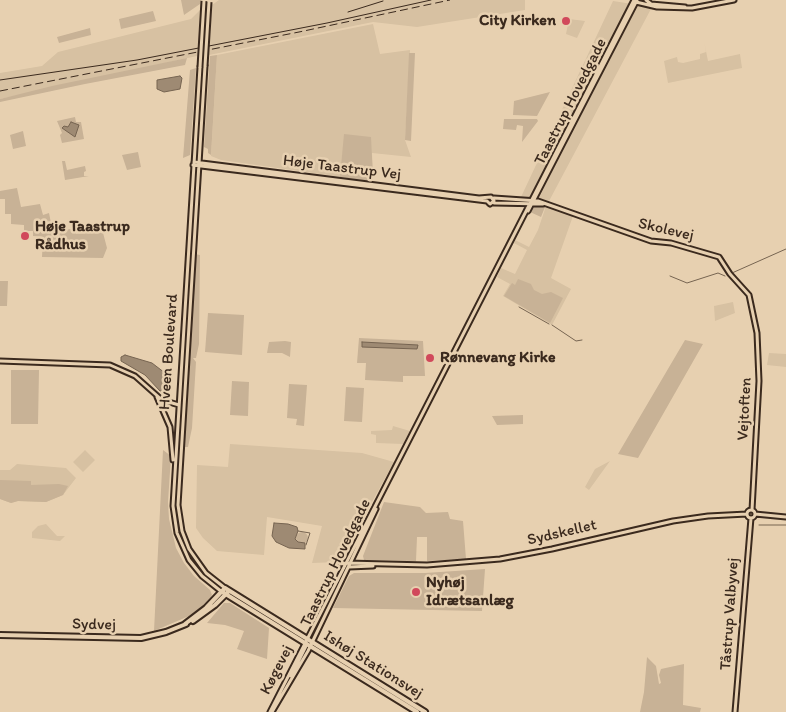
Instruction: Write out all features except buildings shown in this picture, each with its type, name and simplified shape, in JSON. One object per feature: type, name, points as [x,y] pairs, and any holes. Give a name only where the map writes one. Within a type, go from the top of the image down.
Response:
[{"type":"main road","name":"Sydvej","points":[[0,635],[141,638],[166,632],[185,624],[226,591]]},
{"type":"main road","name":"Hveen Boulevard","points":[[226,591],[308,642]]},
{"type":"main road","name":"Ishøj Stationsvej","points":[[308,642],[417,712]]},
{"type":"main road","name":"Ishøj Stationsvej","points":[[308,642],[425,712]]},
{"type":"street","name":"Hveen Boulevard","points":[[204,0],[178,404],[173,516],[180,541],[197,571],[226,591]]},
{"type":"street","points":[[646,0],[651,4]]},
{"type":"street","points":[[636,1],[656,7],[701,7],[734,0]]},
{"type":"street","name":"Hveen Boulevard","points":[[209,1],[178,496],[180,522],[193,556],[206,573],[226,591]]},
{"type":"street","points":[[636,1],[651,4],[701,7]]},
{"type":"street","name":"Taastrup Hovedgade","points":[[308,642],[524,215],[636,1]]},
{"type":"street","name":"Høje Taastrup Vej","points":[[194,164],[487,200]]},
{"type":"street","points":[[487,200],[489,204],[494,201]]},
{"type":"street","points":[[487,200],[532,202]]},
{"type":"street","name":"Skolevej","points":[[532,202],[546,204],[650,241],[671,243],[716,256],[750,295],[753,310]]},
{"type":"street","name":"Vejtoften","points":[[752,510],[759,368],[753,310]]},
{"type":"street","points":[[0,361],[110,365],[135,376],[165,401],[184,405]]},
{"type":"street","points":[[157,396],[171,432],[174,481]]},
{"type":"street","name":"Taastrup Hovedgade","points":[[351,563],[382,495]]},
{"type":"street","points":[[756,514],[751,518],[748,514],[752,510],[756,514],[786,517]]},
{"type":"street","name":"Sydskellet","points":[[347,565],[440,565],[500,559],[673,521],[708,516],[748,514]]},
{"type":"street","name":"Tåstrup Valbyvej","points":[[735,712],[751,518]]},
{"type":"street","name":"Sydskellet","points":[[347,565],[351,563],[381,565]]},
{"type":"street","name":"Taastrup Hovedgade","points":[[308,642],[347,565]]},
{"type":"street","name":"Køgevej","points":[[271,712],[285,690],[308,642]]},
{"type":"street","name":"Køgevej","points":[[271,712],[308,642]]},
{"type":"shaded area","points":[[181,0],[201,0],[200,4],[184,15]]},
{"type":"shaded area","points":[[219,0],[525,0],[525,10],[417,27],[373,22],[209,55],[212,5]]},
{"type":"shaded area","points":[[613,1],[652,7],[548,203],[521,197]]},
{"type":"shaded area","points":[[200,10],[197,56],[0,99],[0,73],[42,66],[58,52],[191,19]]},
{"type":"shaded area","points":[[153,11],[156,21],[121,29],[119,19]]},
{"type":"shaded area","points":[[569,19],[585,21],[577,38],[566,34]]},
{"type":"shaded area","points":[[373,24],[380,54],[410,50],[405,140],[411,157],[372,153],[373,178],[370,181],[221,160],[211,156],[217,55]]},
{"type":"shaded area","points":[[90,28],[91,35],[59,43],[57,37]]},
{"type":"shaded area","points":[[704,41],[708,61],[740,54],[742,68],[668,83],[664,61],[677,57],[678,62],[683,63],[700,59],[700,54],[706,52]]},
{"type":"shaded area","points":[[409,53],[415,53],[411,141],[405,140]]},
{"type":"shaded area","points":[[217,55],[211,155],[208,153],[208,149],[204,147],[210,56]]},
{"type":"shaded area","points":[[187,58],[185,65],[0,102],[0,99],[52,86]]},
{"type":"shaded area","points":[[196,68],[190,155],[183,158],[190,70]]},
{"type":"shaded area","points":[[180,76],[182,78],[180,89],[164,92],[157,89],[157,80]]},
{"type":"shaded area","points":[[550,92],[537,116],[513,115],[514,101]]},
{"type":"shaded area","points":[[75,117],[76,122],[81,122],[84,139],[62,143],[60,135],[62,133],[57,121]]},
{"type":"shaded area","points":[[504,119],[537,119],[538,121],[522,142],[523,126],[517,125],[516,130],[503,129]]},
{"type":"shaded area","points":[[71,122],[79,125],[75,137],[62,128],[64,126],[68,127]]},
{"type":"shaded area","points":[[23,131],[26,146],[13,149],[10,135]]},
{"type":"shaded area","points":[[344,134],[371,137],[373,178],[370,181],[340,177]]},
{"type":"shaded area","points":[[138,152],[141,167],[127,170],[122,155]]},
{"type":"shaded area","points":[[62,161],[65,161],[67,170],[85,166],[84,176],[89,176],[65,180]]},
{"type":"shaded area","points":[[17,188],[21,207],[40,204],[43,215],[49,213],[53,233],[75,229],[76,234],[102,229],[107,248],[103,258],[42,257],[43,237],[33,236],[33,231],[24,231],[24,225],[11,224],[11,214],[5,214],[5,199],[0,199],[0,191]]},
{"type":"shaded area","points":[[546,206],[573,216],[551,278],[571,289],[552,325],[503,296],[510,284],[497,277],[501,268],[515,274],[527,250],[514,243],[515,240],[529,247],[538,230]]},
{"type":"shaded area","points":[[534,207],[545,207],[541,217],[530,212]]},
{"type":"shaded area","points":[[195,254],[200,255],[199,344],[196,358],[193,358],[196,362],[192,428],[188,447],[184,447]]},
{"type":"shaded area","points":[[518,279],[531,284],[534,290],[542,294],[551,292],[563,298],[550,323],[504,296],[512,283],[515,285]]},
{"type":"shaded area","points":[[0,281],[8,281],[7,306],[0,306]]},
{"type":"shaded area","points":[[733,302],[735,313],[715,321],[714,306]]},
{"type":"shaded area","points":[[208,313],[244,315],[242,355],[205,352]]},
{"type":"shaded area","points":[[359,338],[423,341],[425,376],[403,376],[403,382],[365,380],[366,363],[357,363]]},
{"type":"shaded area","points":[[685,340],[703,344],[638,458],[618,454]]},
{"type":"shaded area","points":[[269,342],[291,342],[290,357],[282,353],[267,353]]},
{"type":"shaded area","points":[[362,342],[418,345],[417,349],[362,347]]},
{"type":"shaded area","points":[[769,353],[786,354],[786,367],[767,365]]},
{"type":"shaded area","points":[[125,355],[152,363],[165,373],[167,380],[166,390],[160,391],[145,375],[121,361],[121,357]]},
{"type":"shaded area","points":[[11,370],[39,370],[38,424],[11,424]]},
{"type":"shaded area","points":[[232,381],[249,382],[248,416],[230,415]]},
{"type":"shaded area","points":[[289,384],[307,385],[304,426],[296,425],[297,419],[287,418]]},
{"type":"shaded area","points":[[346,387],[364,388],[362,422],[344,421]]},
{"type":"shaded area","points":[[523,415],[523,424],[497,425],[492,416]]},
{"type":"shaded area","points":[[393,426],[410,431],[403,444],[376,443],[376,435],[371,434],[371,431],[392,430]]},
{"type":"shaded area","points":[[230,444],[362,453],[394,462],[339,562],[312,563],[322,526],[267,517],[264,555],[217,551],[203,538],[196,528],[197,465],[228,467]]},
{"type":"shaded area","points":[[85,450],[95,460],[83,472],[73,462]]},
{"type":"shaded area","points":[[163,450],[171,456],[168,502],[169,519],[176,548],[184,563],[194,576],[210,590],[212,595],[207,603],[189,616],[154,631]]},
{"type":"shaded area","points":[[610,461],[589,490],[585,487],[595,469]]},
{"type":"shaded area","points":[[17,464],[66,468],[76,478],[63,495],[46,502],[18,501],[11,503],[0,499],[0,470],[10,470]]},
{"type":"shaded area","points":[[0,480],[31,481],[31,485],[59,484],[68,486],[63,495],[46,502],[18,501],[11,503],[0,499]]},
{"type":"shaded area","name":"Nyhøj Idrætsanlæg","points":[[384,502],[420,507],[426,513],[448,512],[450,519],[463,521],[466,559],[427,561],[427,537],[417,537],[416,561],[364,560],[363,556]]},
{"type":"shaded area","points":[[274,523],[297,527],[298,531],[295,539],[298,542],[305,543],[305,549],[289,548],[276,542],[272,536]]},
{"type":"shaded area","points":[[46,524],[57,536],[65,536],[60,541],[32,538],[32,532],[38,526]]},
{"type":"shaded area","points":[[300,532],[304,532],[308,538],[304,544],[300,544],[296,540],[296,536]]},
{"type":"shaded area","name":"Nyhøj Idrætsanlæg","points":[[485,569],[482,611],[333,608],[349,576],[354,573],[425,573]]},
{"type":"shaded area","points":[[224,603],[230,603],[269,628],[267,659],[237,649],[244,631],[225,625],[207,623]]},
{"type":"shaded area","points":[[647,657],[656,666],[659,684],[661,683],[659,675],[661,669],[684,664],[683,705],[701,708],[700,712],[640,712]]},
{"type":"waterway","points":[[732,273],[786,249]]},
{"type":"waterway","points":[[670,276],[687,283],[718,273],[725,276]]},
{"type":"waterway","points":[[519,307],[549,324]]},
{"type":"waterway","points":[[552,325],[576,341],[582,340]]},
{"type":"waterway","points":[[759,525],[786,525]]},
{"type":"waterway","points":[[298,531],[310,533],[306,545]]},
{"type":"tram line","points":[[0,80],[137,60],[327,23],[431,0]]},
{"type":"tram line","points":[[348,12],[383,1]]},
{"type":"railway","points":[[0,91],[450,0]]},
{"type":"place","name":"City Kirken","points":[[566,21]]},
{"type":"place","name":"Høje Taastrup Rådhus","points":[[25,236]]},
{"type":"place","name":"Rønnevang Kirke","points":[[430,358]]},
{"type":"place","name":"Nyhøj Idrætsanlæg","points":[[416,592]]}]
